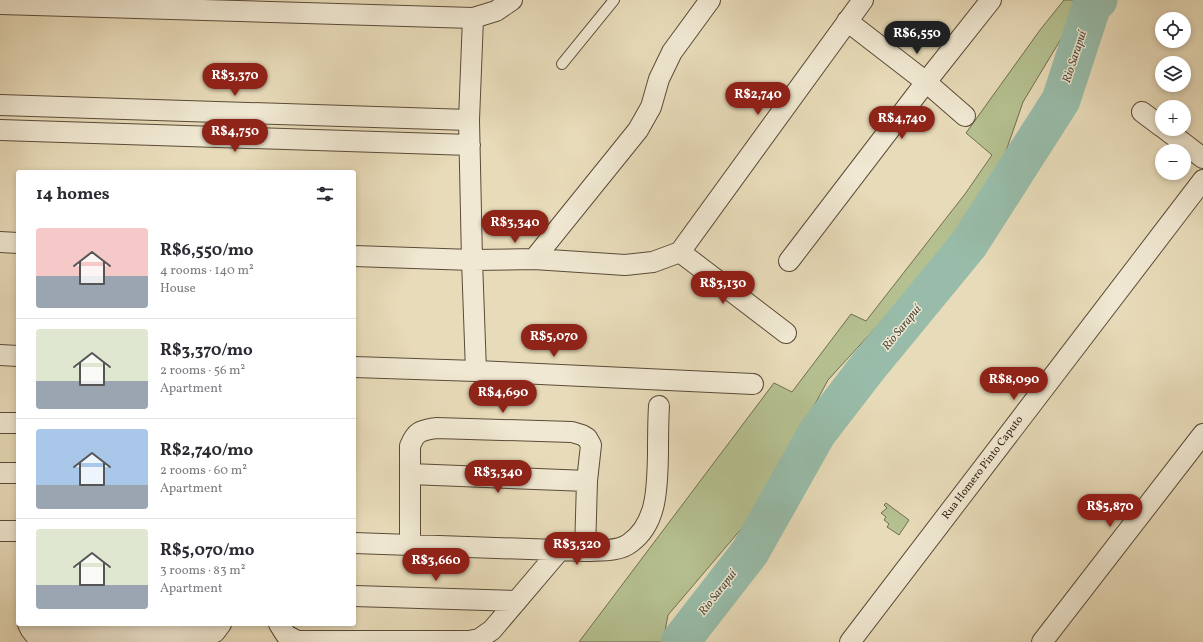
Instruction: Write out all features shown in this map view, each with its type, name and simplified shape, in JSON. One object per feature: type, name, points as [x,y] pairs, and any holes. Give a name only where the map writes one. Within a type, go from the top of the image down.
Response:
[{"type":"street","points":[[6,3],[276,6],[473,18],[496,11],[512,0]]},
{"type":"street","points":[[534,259],[638,130],[651,107],[659,79],[672,52],[710,0]]},
{"type":"street","points":[[356,256],[472,260],[534,259],[625,265],[653,262],[680,252],[863,0]]},
{"type":"street","points":[[789,260],[991,0]]},
{"type":"street","points":[[473,18],[469,120],[476,370]]},
{"type":"street","points":[[847,21],[926,82],[965,116]]},
{"type":"street","points":[[0,105],[469,120]]},
{"type":"street","points":[[1142,112],[1155,122]]},
{"type":"street","points":[[0,130],[470,145]]},
{"type":"street","points":[[1174,136],[1203,158]]},
{"type":"street","name":"Rua Homero Pinto Caputo","points":[[850,642],[1203,180]]},
{"type":"street","points":[[0,242],[16,243]]},
{"type":"street","points":[[680,252],[786,333]]},
{"type":"street","points":[[0,355],[16,356]]},
{"type":"street","points":[[356,367],[476,370],[753,384]]},
{"type":"street","points":[[356,543],[585,551],[613,549],[630,544],[643,531],[651,516],[657,492],[659,406]]},
{"type":"street","points":[[0,422],[16,423]]},
{"type":"street","points":[[410,545],[410,446],[414,437],[422,430],[436,428],[572,432],[582,434],[587,438],[591,445],[587,481],[585,551]]},
{"type":"street","points":[[1042,642],[1203,434]]},
{"type":"street","points":[[0,473],[16,473]]},
{"type":"street","points":[[410,474],[587,481]]},
{"type":"street","points":[[0,531],[16,531]]},
{"type":"street","points":[[280,626],[286,635],[297,640],[480,639],[492,630],[560,550]]},
{"type":"street","points":[[356,596],[517,601]]},
{"type":"street","points":[[29,626],[35,635],[207,636],[215,632],[220,626]]},
{"type":"lane","points":[[562,64],[614,0]]},
{"type":"green space","points":[[1064,0],[1090,0],[1067,29],[1023,102],[996,180],[942,255],[828,380],[759,508],[668,615],[663,642],[579,642],[774,383],[792,392],[851,314],[866,321],[965,194],[992,155],[966,133],[1040,30]]},
{"type":"green space","points":[[886,503],[909,520],[899,535],[887,527],[889,524],[884,520],[886,517],[881,513],[887,508],[884,505]]},
{"type":"waterway","name":"Rio Sarapuí","points":[[680,642],[750,552],[817,433],[867,368],[969,244],[1061,100],[1092,5],[1098,0]]}]
